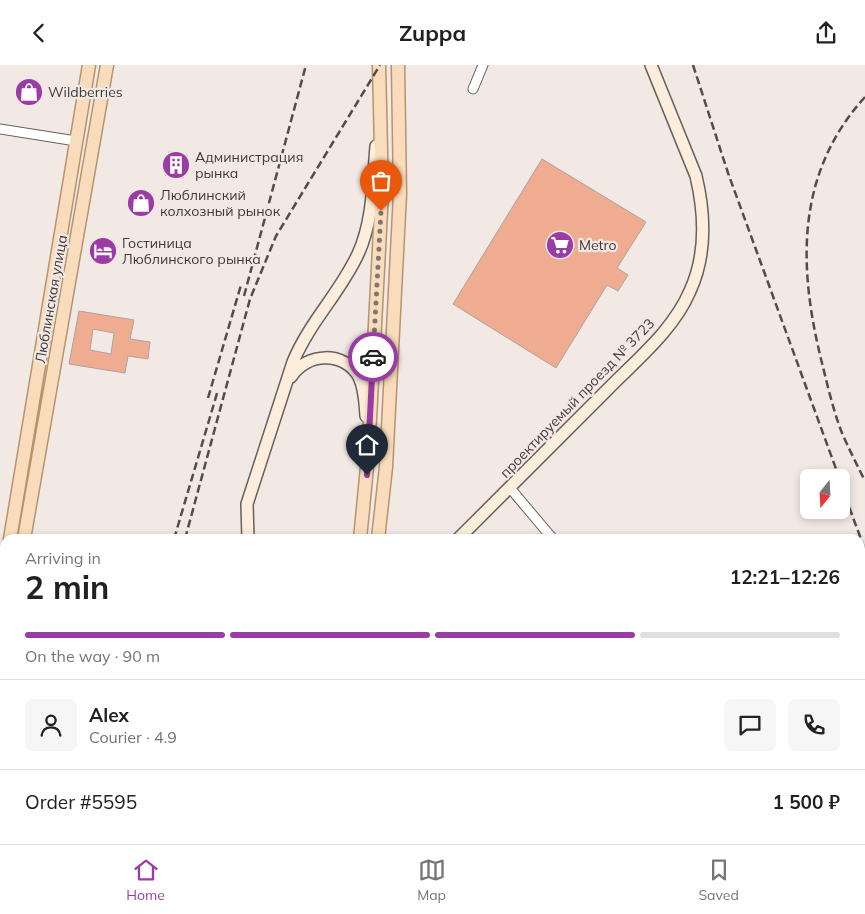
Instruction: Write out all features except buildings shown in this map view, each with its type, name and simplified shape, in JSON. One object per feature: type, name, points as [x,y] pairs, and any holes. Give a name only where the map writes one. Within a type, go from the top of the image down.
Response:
[{"type":"main road","name":"Люблинская улица","points":[[11,534],[89,65]]},
{"type":"main road","name":"Люблинская улица","points":[[25,534],[106,65]]},
{"type":"main road","points":[[361,534],[368,457],[382,192],[379,117],[380,65]]},
{"type":"main road","points":[[379,534],[386,467],[400,194],[398,65]]},
{"type":"main road","name":"проектируемый проезд № 3723","points":[[463,534],[660,337],[690,291],[698,269],[704,219],[698,185],[651,65]]},
{"type":"main road","points":[[248,534],[247,504],[301,342],[316,316],[345,278],[358,253],[369,209],[379,117]]},
{"type":"main road","points":[[283,394],[292,375],[307,361],[327,357],[346,364],[360,379],[364,393],[368,457]]},
{"type":"street","points":[[473,89],[483,65]]},
{"type":"street","points":[[0,129],[76,141]]},
{"type":"street","points":[[510,488],[549,534]]},
{"type":"railway","points":[[244,296],[306,65]]},
{"type":"railway","points":[[186,534],[250,299],[276,236],[380,65]]},
{"type":"railway","points":[[693,65],[728,173],[836,469]]},
{"type":"railway","points":[[865,97],[842,126],[826,157],[815,189],[808,221],[807,255],[808,289],[813,324],[828,387],[842,433],[865,481]]},
{"type":"railway","points":[[208,398],[241,285]]},
{"type":"railway","points":[[175,534],[218,390]]},
{"type":"railway","points":[[850,509],[859,534]]},
{"type":"way so far","points":[[373,357],[381,211]]},
{"type":"place","name":"Wildberries","points":[[29,92]]},
{"type":"place","name":"Администрация рынка","points":[[176,165]]},
{"type":"place","name":"Люблинский колхозный рынок","points":[[141,203]]},
{"type":"place","name":"Metro","points":[[560,245]]},
{"type":"place","name":"Гостиница Люблинского рынка","points":[[103,251]]},
{"type":"route","points":[[367,475],[373,357]]}]
